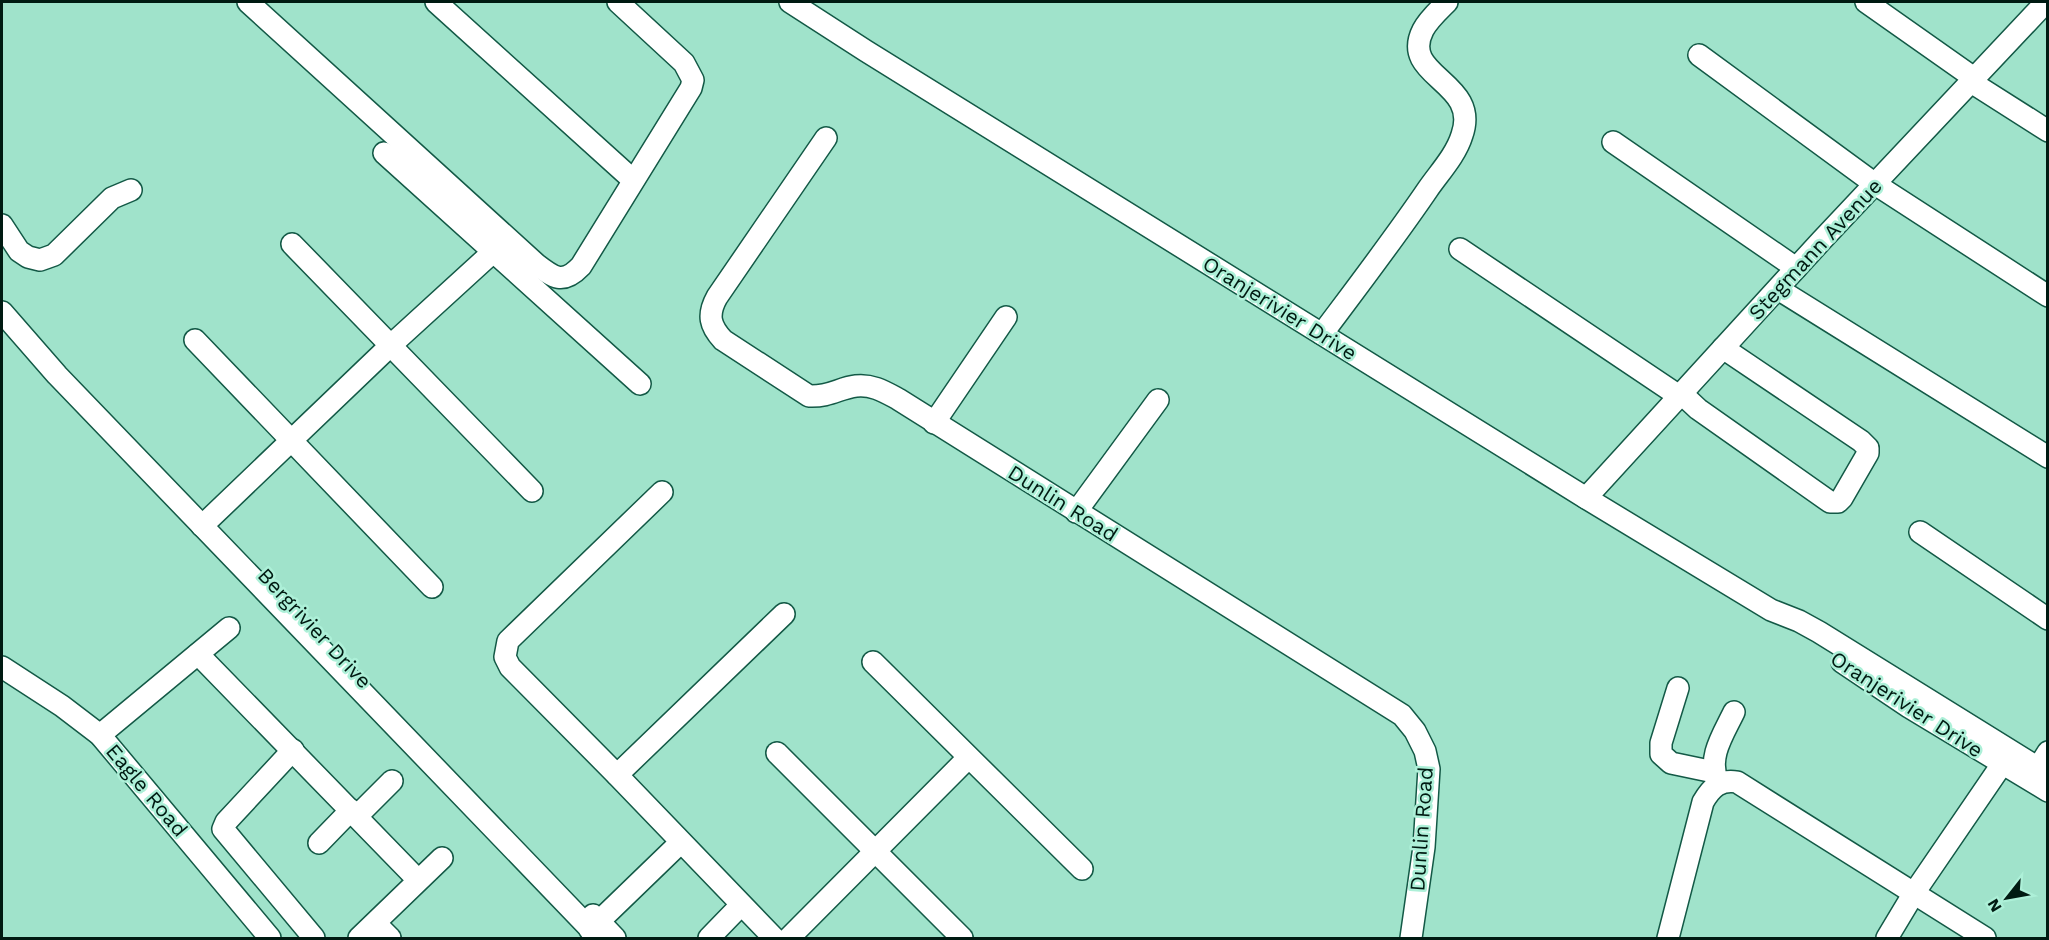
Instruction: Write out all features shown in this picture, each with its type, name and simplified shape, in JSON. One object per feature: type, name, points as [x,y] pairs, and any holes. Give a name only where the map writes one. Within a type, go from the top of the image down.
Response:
[{"type":"street","points":[[248,2],[536,264],[552,276],[563,279],[573,275],[581,266],[691,88],[693,80],[684,63],[618,2]]},
{"type":"street","points":[[436,2],[633,180]]},
{"type":"street","name":"Oranjerivier Drive","points":[[790,2],[1586,498],[1771,610],[1819,632],[2007,758],[2048,791]]},
{"type":"street","points":[[1322,334],[1419,203],[1462,137],[1466,119],[1461,101],[1450,87],[1423,63],[1418,47],[1423,29],[1447,2]]},
{"type":"street","points":[[1866,2],[2048,131]]},
{"type":"street","name":"Stegmann Avenue","points":[[1586,498],[1796,268],[2046,2]]},
{"type":"street","points":[[1699,55],[1875,184],[2048,296]]},
{"type":"street","points":[[1975,78],[2048,115]]},
{"type":"street","name":"Dunlin Road","points":[[826,138],[717,297],[711,308],[710,321],[715,331],[723,340],[809,396],[823,396],[856,386],[876,388],[898,399],[1402,715],[1415,731],[1425,751],[1429,769],[1424,847],[1411,939]]},
{"type":"street","points":[[1613,142],[1796,268]]},
{"type":"street","points":[[384,153],[640,384]]},
{"type":"street","points":[[2,225],[19,251],[28,257],[40,260],[54,255],[112,198],[131,190]]},
{"type":"street","points":[[292,244],[532,491]]},
{"type":"street","points":[[1460,249],[1680,395],[1830,502],[1838,502],[1868,453],[1868,448],[1723,348]]},
{"type":"street","points":[[207,521],[390,346],[493,252]]},
{"type":"street","points":[[1778,289],[2048,457]]},
{"type":"street","name":"Bergrivier Drive","points":[[6,317],[57,375],[207,521],[596,930],[615,939]]},
{"type":"street","points":[[934,423],[1006,317]]},
{"type":"street","points":[[195,340],[432,587]]},
{"type":"street","points":[[1076,512],[1158,400]]},
{"type":"street","points":[[662,492],[514,634],[505,647],[505,657],[510,667],[774,939]]},
{"type":"street","points":[[1920,532],[2048,619]]},
{"type":"street","points":[[617,775],[784,614]]},
{"type":"street","points":[[100,735],[228,628]]},
{"type":"street","points":[[198,654],[418,880]]},
{"type":"street","points":[[873,662],[1082,869]]},
{"type":"street","name":"Eagle Road","points":[[2,667],[62,706],[100,735],[270,939]]},
{"type":"street","points":[[1678,688],[1661,743],[1661,754],[1671,763],[1737,782],[1985,939]]},
{"type":"street","points":[[1668,939],[1703,802],[1716,777],[1714,754],[1734,712]]},
{"type":"street","points":[[293,750],[226,822],[223,829],[314,939]]},
{"type":"street","points":[[777,753],[962,939]]},
{"type":"street","points":[[789,939],[968,758]]},
{"type":"street","points":[[1887,939],[1914,893],[2007,758]]},
{"type":"street","name":"Oranjerivier Drive","points":[[2007,758],[2044,764]]},
{"type":"street","points":[[319,843],[392,781]]},
{"type":"street","points":[[596,930],[680,843]]},
{"type":"street","points":[[359,939],[383,931],[418,880],[442,858]]},
{"type":"street","points":[[709,939],[741,905]]}]
